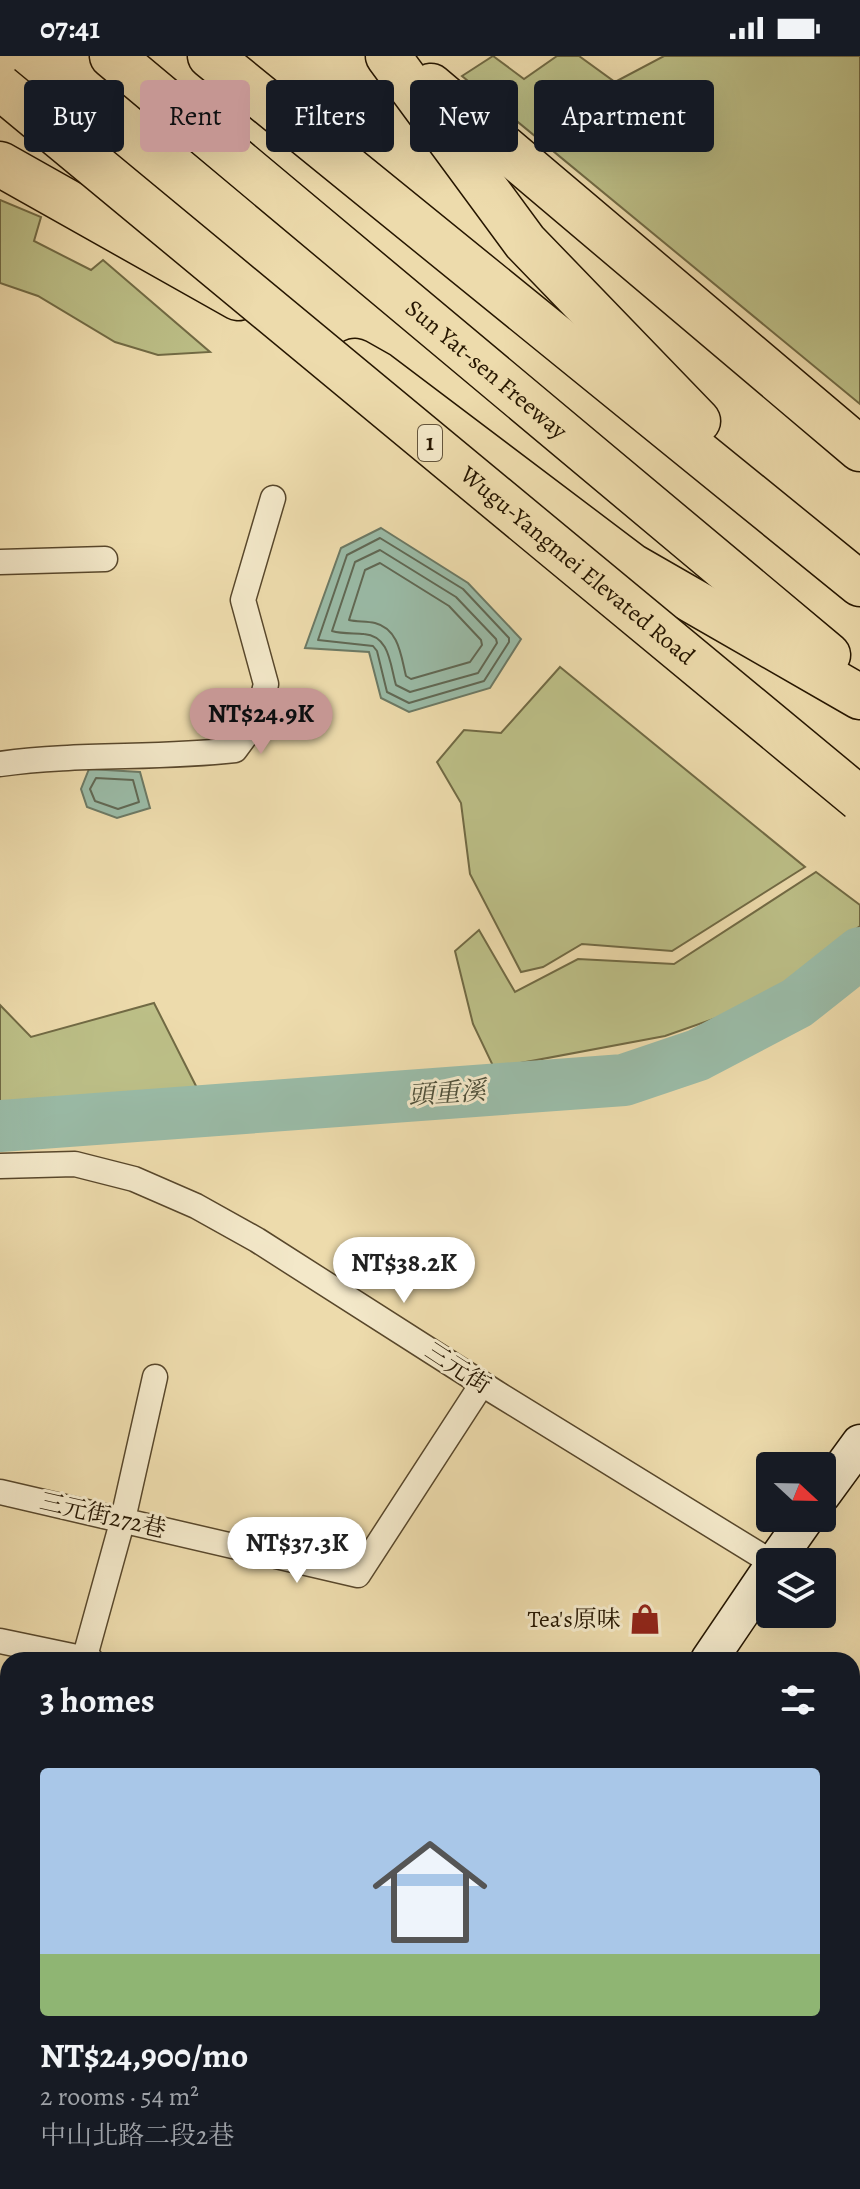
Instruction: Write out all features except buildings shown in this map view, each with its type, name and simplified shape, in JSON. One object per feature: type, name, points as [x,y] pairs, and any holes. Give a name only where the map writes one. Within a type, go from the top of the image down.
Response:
[{"type":"highway","name":"Sun Yat-sen Freeway","points":[[112,56],[860,682]]},
{"type":"highway","points":[[210,56],[848,574]]},
{"type":"highway","points":[[388,56],[525,242],[848,574]]},
{"type":"highway","points":[[396,56],[860,449]]},
{"type":"highway","name":"Wugu-Yangmei Elevated Road","points":[[0,87],[860,799]]},
{"type":"highway","points":[[0,164],[378,374],[632,566],[860,697]]},
{"type":"street","points":[[0,764],[47,758],[183,756],[235,750],[257,720],[266,684],[243,600],[273,498]]},
{"type":"street","points":[[0,562],[105,559]]},
{"type":"street","name":"三元街","points":[[0,1166],[75,1164],[134,1179],[196,1206],[257,1240],[482,1384],[756,1552]]},
{"type":"street","points":[[89,1652],[155,1377]]},
{"type":"street","name":"三元街272巷","points":[[0,1492],[358,1575],[482,1384]]},
{"type":"street","points":[[836,1476],[860,1443]]},
{"type":"street","points":[[714,1652],[756,1591]]},
{"type":"street","points":[[0,1641],[53,1652]]},
{"type":"green space","points":[[493,56],[524,79],[557,56],[579,56],[612,80],[534,80],[534,135],[518,122],[518,80],[467,80],[462,76]]},
{"type":"green space","points":[[664,56],[860,56],[860,404],[554,152],[714,152],[714,80],[619,80]]},
{"type":"green space","points":[[0,200],[41,217],[34,241],[91,270],[103,260],[210,352],[158,355],[115,342],[38,296],[0,283]]},
{"type":"green space","points":[[560,667],[805,867],[672,951],[582,944],[543,967],[521,972],[470,874],[461,803],[437,762],[464,730],[501,733]]},
{"type":"green space","points":[[816,872],[860,905],[860,926],[759,1003],[665,1036],[494,1068],[473,1024],[455,951],[479,930],[515,992],[578,959],[674,964]]},
{"type":"green space","points":[[154,1003],[197,1088],[0,1105],[0,1005],[31,1037]]},
{"type":"water","points":[[381,528],[468,583],[521,639],[490,688],[409,712],[381,698],[369,652],[305,648],[341,548]]},
{"type":"water","points":[[89,769],[140,772],[150,808],[117,818],[87,807],[81,789]]},
{"type":"waterway","name":"頭重溪","points":[[0,1126],[624,1080],[698,1055],[797,1003],[860,953]]},
{"type":"place","name":"Tea's原味","points":[[645,1619]]}]
